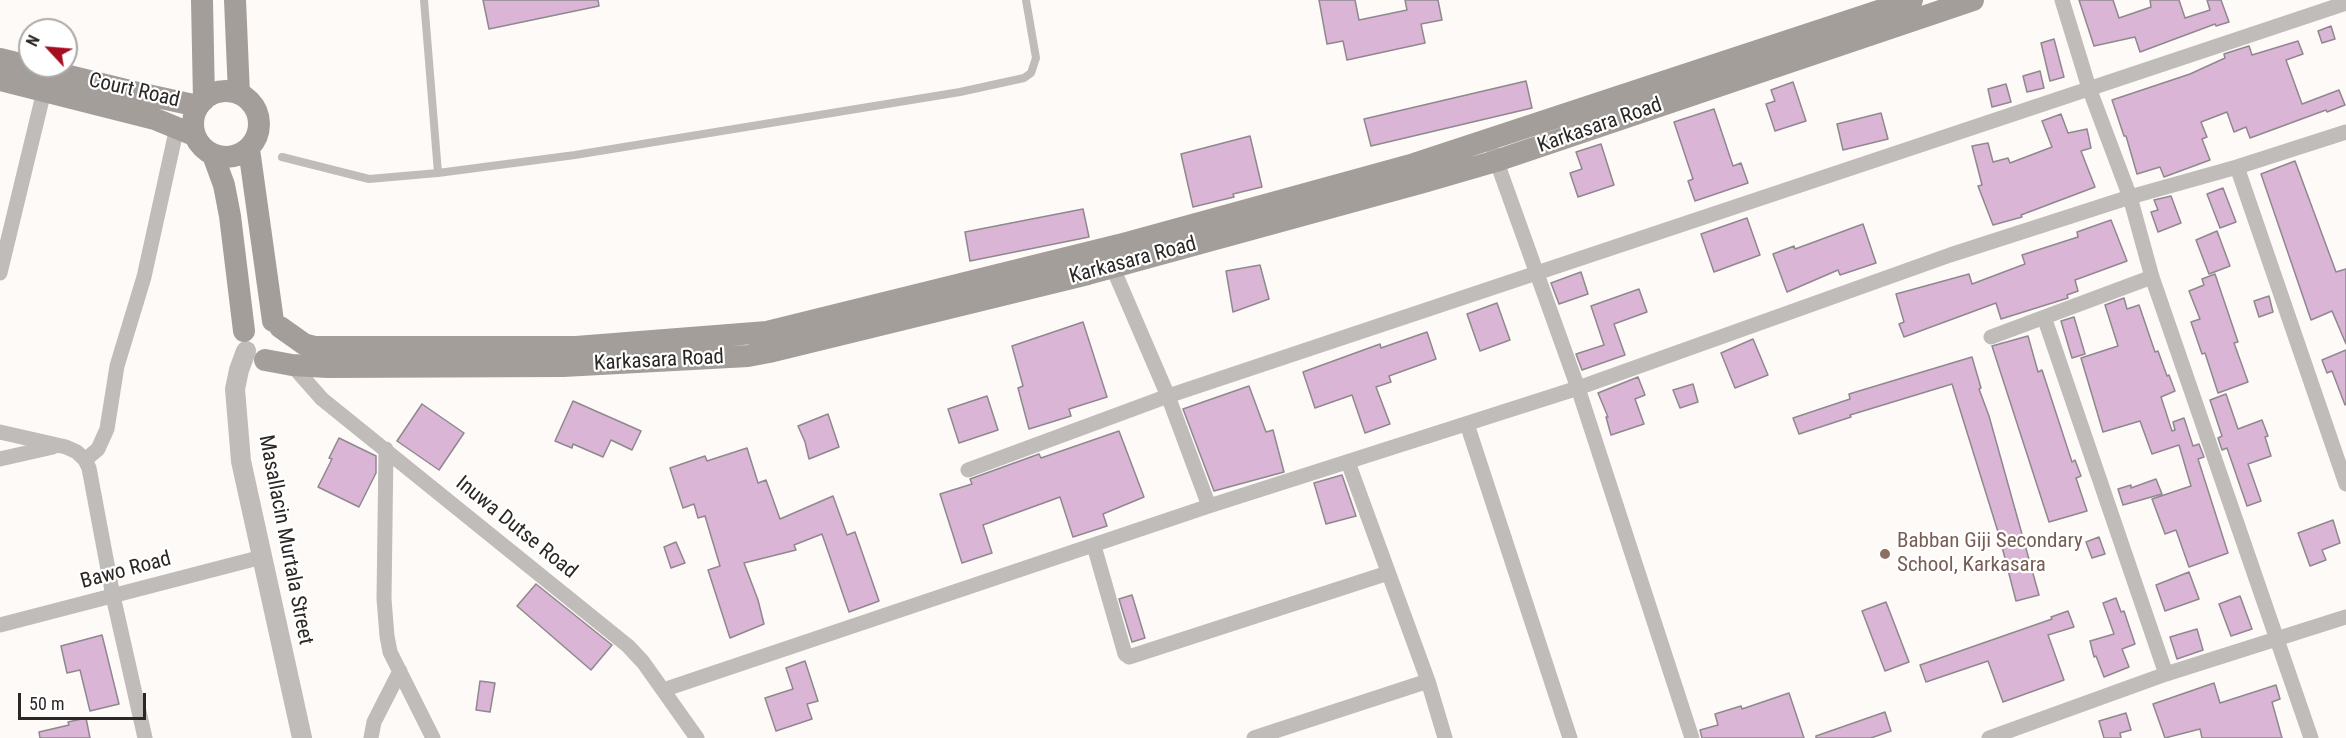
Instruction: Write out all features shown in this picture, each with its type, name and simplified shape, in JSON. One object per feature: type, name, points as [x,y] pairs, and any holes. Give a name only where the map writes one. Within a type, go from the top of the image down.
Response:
[{"type":"main road","points":[[202,0],[201,103],[193,125],[186,131],[213,155],[224,185],[252,347]]},
{"type":"main road","points":[[235,0],[239,94]]},
{"type":"main road","name":"Karkasara Road","points":[[1493,150],[1912,0]]},
{"type":"main road","name":"Karkasara Road","points":[[252,347],[292,366],[563,366],[748,356],[1109,257],[1414,164],[1493,150],[1973,0]]},
{"type":"main road","name":"Court Road","points":[[0,59],[134,92],[201,103]]},
{"type":"main road","name":"Court Road","points":[[0,80],[155,119],[186,131]]},
{"type":"main road","points":[[201,103],[220,91],[239,94],[253,105],[259,123],[258,132],[249,149],[232,157],[213,155]]},
{"type":"main road","points":[[249,149],[277,324],[283,344],[273,357],[252,347]]},
{"type":"main road","name":"Karkasara Road","points":[[277,324],[304,344],[315,347],[576,348],[748,334],[778,329],[1109,257]]},
{"type":"main road","points":[[252,347],[249,323],[266,318],[277,324]]},
{"type":"street","points":[[2062,0],[2089,88],[2130,196],[2152,277],[2311,738]]},
{"type":"street","points":[[968,470],[1168,396],[2346,3]]},
{"type":"street","points":[[0,273],[44,91]]},
{"type":"street","points":[[85,460],[98,449],[107,429],[117,366],[186,131]]},
{"type":"street","points":[[663,690],[1209,506],[1578,388],[1950,255],[2130,196],[2237,167],[2346,132]]},
{"type":"street","points":[[1493,150],[1578,388],[1692,738]]},
{"type":"street","points":[[2237,167],[2346,484]]},
{"type":"street","points":[[1109,257],[1168,396],[1209,506]]},
{"type":"street","points":[[1991,337],[2152,277]]},
{"type":"street","points":[[2044,317],[2166,674]]},
{"type":"street","name":"Masallacin Murtala Street","points":[[252,347],[236,379],[235,389],[241,461],[302,738]]},
{"type":"street","name":"Inuwa Dutse Road","points":[[292,366],[322,399],[628,646],[643,662],[697,738]]},
{"type":"street","points":[[1467,424],[1570,738]]},
{"type":"street","points":[[0,432],[58,445],[77,452],[89,468],[113,596],[144,738]]},
{"type":"street","points":[[0,459],[58,445]]},
{"type":"street","points":[[386,449],[384,599],[390,652],[433,738]]},
{"type":"street","points":[[1348,462],[1428,681],[1445,738]]},
{"type":"street","points":[[1094,546],[1125,654],[1129,657],[1389,573]]},
{"type":"street","name":"Bawo Road","points":[[0,625],[262,557]]},
{"type":"street","points":[[1989,738],[2018,734],[2166,674],[2346,617]]},
{"type":"street","points":[[371,738],[374,722],[400,671]]},
{"type":"street","points":[[1254,738],[1428,681]]},
{"type":"lane","points":[[424,0],[438,173]]},
{"type":"lane","points":[[282,157],[369,179],[438,173],[575,155],[960,92],[1024,78],[1031,73],[1036,58],[1026,0]]},
{"type":"building","points":[[483,0],[598,0],[599,6],[489,29]]},
{"type":"building","points":[[1319,0],[1355,0],[1359,20],[1407,10],[1405,0],[1438,0],[1442,20],[1421,24],[1425,43],[1347,60],[1343,41],[1327,44]]},
{"type":"building","points":[[2079,0],[2113,0],[2119,18],[2151,7],[2150,0],[2179,0],[2185,18],[2210,10],[2207,0],[2221,0],[2229,22],[2216,26],[2215,24],[2140,52],[2135,37],[2094,46]]},
{"type":"building","points":[[2331,26],[2335,39],[2322,43],[2318,31]]},
{"type":"building","points":[[2054,39],[2064,77],[2050,81],[2041,43]]},
{"type":"building","points":[[2298,41],[2303,54],[2286,60],[2302,104],[2339,90],[2345,105],[2250,138],[2246,127],[2234,132],[2227,112],[2201,122],[2207,137],[2202,139],[2210,160],[2164,177],[2160,167],[2137,174],[2112,100],[2190,74],[2225,58],[2224,54],[2249,46],[2252,55]]},
{"type":"building","points":[[2040,71],[2044,88],[2027,92],[2023,76]]},
{"type":"building","points":[[1526,81],[1532,108],[1371,146],[1364,119]]},
{"type":"building","points":[[1793,82],[1806,121],[1775,131],[1766,104],[1775,101],[1771,90]]},
{"type":"building","points":[[2006,84],[2011,102],[1992,107],[1988,89]]},
{"type":"building","points":[[1714,109],[1733,166],[1741,163],[1748,183],[1695,201],[1688,181],[1693,179],[1674,122]]},
{"type":"building","points":[[1881,113],[1888,139],[1843,150],[1837,124]]},
{"type":"building","points":[[2061,114],[2068,133],[2087,129],[2091,148],[2081,151],[2095,187],[2021,215],[2022,217],[1993,225],[1978,186],[1982,185],[1972,146],[1988,143],[1993,162],[2008,158],[2010,163],[2052,147],[2042,121]]},
{"type":"building","points":[[1250,136],[1262,187],[1233,194],[1234,197],[1193,207],[1181,154]]},
{"type":"building","points":[[1601,144],[1614,185],[1578,197],[1570,173],[1582,169],[1576,152]]},
{"type":"building","points":[[2295,161],[2336,272],[2346,269],[2346,344],[2332,311],[2311,320],[2261,174]]},
{"type":"building","points":[[2223,188],[2236,222],[2220,228],[2207,194]]},
{"type":"building","points":[[2171,196],[2181,223],[2158,232],[2151,212],[2158,210],[2154,200]]},
{"type":"building","points":[[1083,209],[1089,237],[970,261],[965,232]]},
{"type":"building","points":[[1747,218],[1760,255],[1714,272],[1701,234]]},
{"type":"building","points":[[2111,220],[2127,261],[2075,280],[2078,291],[2067,295],[2068,298],[2001,319],[1996,303],[1904,337],[1899,324],[1904,322],[1896,294],[1969,274],[1972,284],[2025,264],[2022,255],[2078,237],[2077,232]]},
{"type":"building","points":[[1863,224],[1876,263],[1840,275],[1838,270],[1787,292],[1773,254],[1794,246],[1795,249]]},
{"type":"building","points":[[2217,231],[2230,266],[2209,274],[2196,240]]},
{"type":"building","points":[[1260,265],[1269,299],[1233,312],[1226,271]]},
{"type":"building","points":[[1581,272],[1588,294],[1559,304],[1551,283]]},
{"type":"building","points":[[2215,274],[2238,342],[2234,343],[2248,382],[2218,393],[2205,353],[2202,354],[2191,322],[2200,319],[2189,291],[2204,285],[2202,279]]},
{"type":"building","points":[[1639,289],[1647,312],[1614,324],[1625,355],[1582,370],[1576,354],[1604,345],[1591,306]]},
{"type":"building","points":[[2269,296],[2273,312],[2259,317],[2254,301]]},
{"type":"building","points":[[2124,298],[2127,309],[2139,305],[2155,352],[2158,351],[2175,391],[2161,397],[2172,431],[2175,430],[2173,422],[2184,418],[2193,446],[2199,444],[2204,457],[2198,459],[2228,553],[2189,567],[2176,530],[2165,534],[2152,499],[2191,486],[2179,445],[2152,454],[2140,421],[2103,432],[2081,358],[2118,346],[2105,305]]},
{"type":"building","points":[[1497,303],[1510,340],[1480,351],[1467,314]]},
{"type":"building","points":[[2074,317],[2085,354],[2072,358],[2061,321]]},
{"type":"building","points":[[1083,322],[1107,397],[1069,409],[1071,416],[1029,429],[1018,388],[1023,386],[1012,346]]},
{"type":"building","points":[[1427,332],[1436,359],[1389,376],[1391,382],[1376,387],[1390,424],[1365,433],[1352,395],[1315,408],[1303,372],[1380,344],[1381,348]]},
{"type":"building","points":[[2028,336],[2038,372],[2042,370],[2072,462],[2075,460],[2081,476],[2076,478],[2087,511],[2049,522],[1992,346]]},
{"type":"building","points":[[1753,339],[1768,375],[1735,388],[1721,353]]},
{"type":"building","points":[[2346,350],[2345,405],[2332,371],[2327,373],[2322,360]]},
{"type":"building","points":[[1972,357],[1981,388],[1979,389],[1989,416],[2039,595],[2016,601],[1999,535],[1952,384],[1850,415],[1851,417],[1799,434],[1793,418],[1850,399],[1849,394]]},
{"type":"building","points":[[1638,377],[1645,395],[1635,399],[1644,424],[1611,435],[1606,417],[1608,417],[1598,393]]},
{"type":"building","points":[[1693,384],[1698,402],[1680,408],[1673,390]]},
{"type":"building","points":[[1249,386],[1266,432],[1273,430],[1284,472],[1214,491],[1183,409]]},
{"type":"building","points":[[2226,394],[2238,429],[2262,420],[2268,436],[2265,437],[2271,456],[2248,464],[2261,501],[2247,506],[2227,448],[2222,450],[2218,438],[2222,436],[2210,400]]},
{"type":"building","points":[[987,396],[998,430],[959,443],[948,409]]},
{"type":"building","points":[[573,401],[641,431],[632,450],[611,440],[603,457],[573,444],[572,448],[555,441]]},
{"type":"building","points":[[422,404],[464,433],[439,470],[397,441]]},
{"type":"building","points":[[828,414],[839,447],[809,459],[798,426]]},
{"type":"building","points":[[1119,431],[1144,497],[1103,514],[1107,526],[1073,537],[1060,497],[983,525],[992,553],[962,563],[940,494],[972,484],[970,479],[1039,454],[1041,458]]},
{"type":"building","points":[[339,438],[376,456],[376,473],[359,507],[318,487],[332,459],[329,458]]},
{"type":"building","points":[[747,448],[758,483],[766,480],[780,519],[833,496],[847,535],[855,532],[879,601],[849,612],[822,534],[794,545],[796,550],[744,563],[764,624],[730,638],[708,570],[720,566],[705,516],[698,518],[694,504],[683,508],[670,468],[705,456],[707,461]]},
{"type":"building","points":[[1342,475],[1356,516],[1326,524],[1314,483]]},
{"type":"building","points":[[2156,479],[2162,494],[2123,505],[2118,489],[2131,485],[2131,488]]},
{"type":"building","points":[[2333,520],[2340,543],[2322,550],[2326,560],[2310,566],[2298,533]]},
{"type":"building","points":[[2099,537],[2105,554],[2092,558],[2086,542]]},
{"type":"building","points":[[676,542],[685,563],[671,568],[664,547]]},
{"type":"building","points":[[2189,572],[2199,599],[2165,611],[2156,585]]},
{"type":"building","points":[[536,584],[612,645],[591,670],[517,606]]},
{"type":"building","points":[[1132,595],[1145,638],[1132,642],[1119,599]]},
{"type":"building","points":[[2240,596],[2252,629],[2231,636],[2219,604]]},
{"type":"building","points":[[2116,598],[2121,612],[2124,611],[2135,644],[2122,649],[2129,667],[2104,677],[2096,656],[2094,657],[2090,641],[2114,634],[2103,603]]},
{"type":"building","points":[[1886,602],[1909,662],[1885,671],[1862,611]]},
{"type":"building","points":[[2068,611],[2074,627],[2048,635],[2064,680],[2003,702],[1988,661],[1926,682],[1920,665],[2052,619],[2051,617]]},
{"type":"building","points":[[2197,629],[2203,650],[2177,659],[2170,637]]},
{"type":"building","points":[[102,635],[119,704],[90,711],[80,670],[67,673],[61,646]]},
{"type":"building","points":[[805,661],[818,701],[807,704],[812,719],[776,731],[765,698],[793,689],[786,668]]},
{"type":"building","points":[[480,681],[495,683],[490,712],[476,710]]},
{"type":"building","points":[[2214,683],[2220,703],[2276,685],[2280,699],[2272,702],[2282,738],[2202,738],[2200,729],[2165,738],[2153,704]]},
{"type":"building","points":[[1789,693],[1804,738],[1702,738],[1700,730],[1718,725],[1715,714],[1741,706],[1742,709]]},
{"type":"building","points":[[1885,712],[1891,731],[1871,738],[1816,738],[1816,736]]},
{"type":"building","points":[[2126,713],[2131,730],[2120,733],[2121,738],[2104,738],[2099,721]]},
{"type":"building","points":[[86,718],[90,738],[40,738],[39,732],[69,725],[68,722]]},
{"type":"place","name":"Babban Giji Secondary School, Karkasara","points":[[1885,554]]}]
